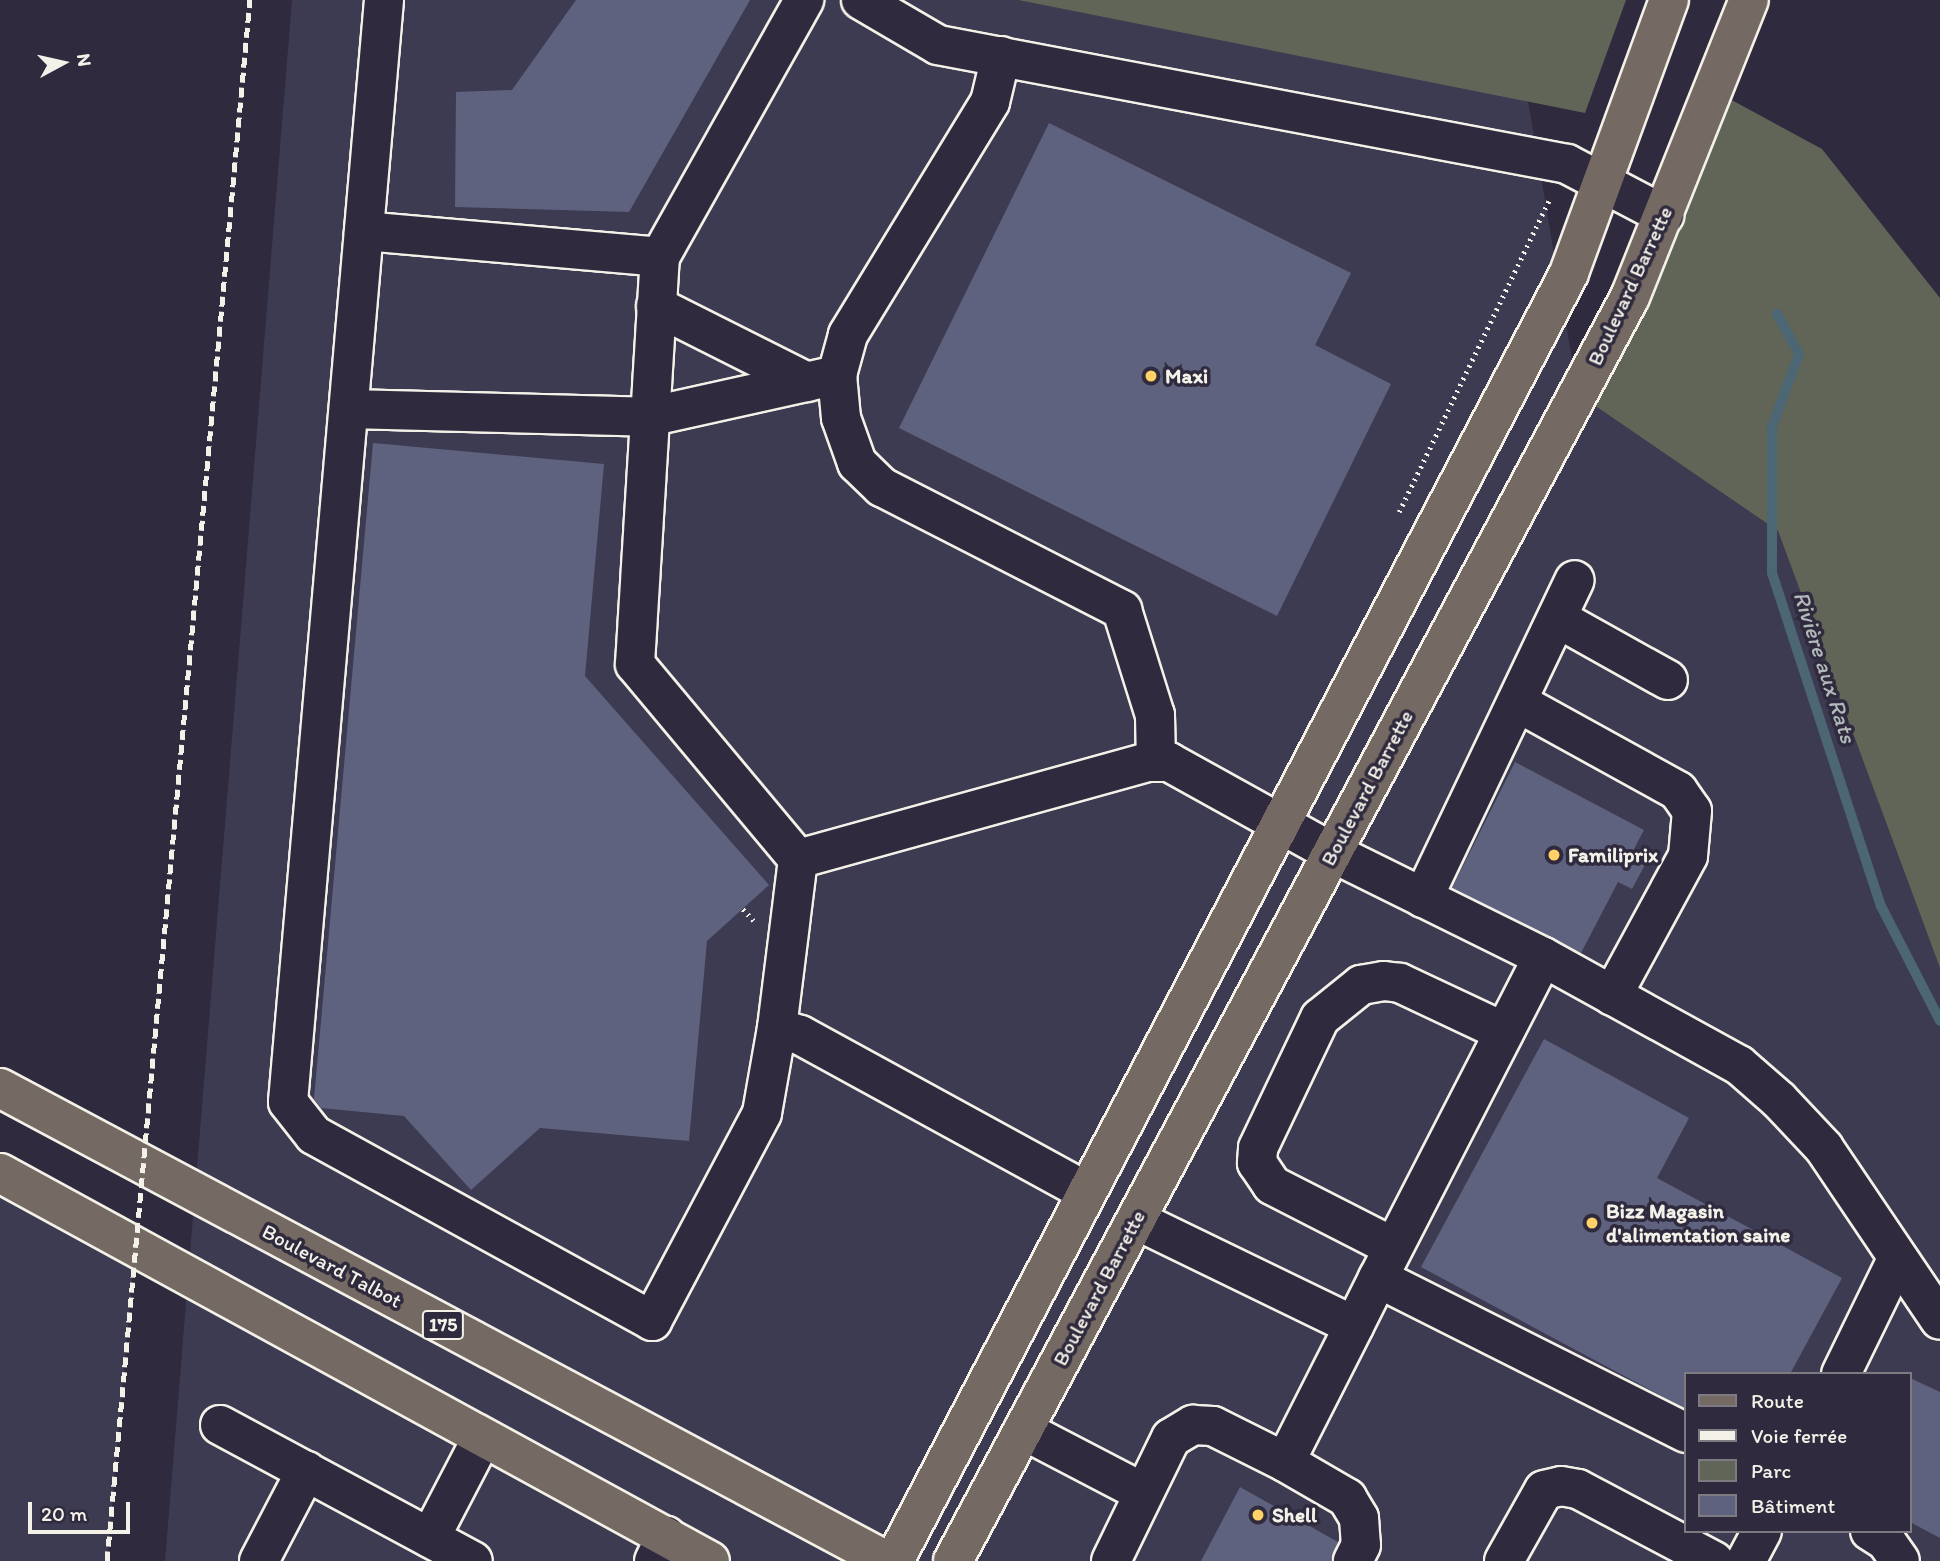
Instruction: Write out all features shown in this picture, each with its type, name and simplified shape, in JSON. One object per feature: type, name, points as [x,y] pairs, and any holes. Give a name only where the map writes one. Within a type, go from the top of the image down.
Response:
[{"type":"main road","points":[[894,1561],[1569,273],[1669,0]]},
{"type":"main road","name":"Boulevard Barrette","points":[[953,1561],[1630,297],[1749,0]]},
{"type":"main road","name":"Boulevard Talbot","points":[[0,1088],[887,1561]]},
{"type":"main road","points":[[0,1173],[482,1438],[660,1549],[710,1561]]},
{"type":"lane","points":[[384,0],[288,1089],[293,1112],[314,1135],[652,1321],[762,1113],[777,1028],[798,859],[666,694],[635,664],[648,417],[660,257],[804,0]]},
{"type":"lane","points":[[861,0],[938,45],[1553,160],[1603,180],[1664,215]]},
{"type":"lane","points":[[349,408],[648,417],[822,379],[877,282],[990,102],[1001,56]]},
{"type":"lane","points":[[364,231],[660,257]]},
{"type":"lane","points":[[656,306],[822,379],[857,463],[882,487],[1122,610],[1156,715],[1156,761]]},
{"type":"lane","points":[[1423,898],[1575,580]]},
{"type":"lane","points":[[1557,618],[1668,680]]},
{"type":"lane","points":[[1517,702],[1678,792],[1692,811],[1688,856],[1612,996]]},
{"type":"lane","points":[[798,859],[1156,761],[1169,762],[1279,825],[1543,957],[1739,1065],[1779,1100],[1824,1148],[1940,1320]]},
{"type":"lane","points":[[1285,1462],[1543,957]]},
{"type":"lane","points":[[1504,1032],[1400,983],[1384,981],[1360,985],[1320,1018],[1258,1148],[1257,1163],[1272,1185],[1385,1263],[1685,1432]]},
{"type":"lane","points":[[777,1028],[800,1035],[1087,1192]]},
{"type":"lane","points":[[1136,1220],[1354,1326]]},
{"type":"lane","points":[[1842,1372],[1898,1259]]},
{"type":"lane","points":[[220,1425],[447,1552],[482,1438]]},
{"type":"lane","points":[[1111,1561],[1171,1438],[1193,1425],[1213,1426],[1285,1462],[1347,1498],[1359,1518],[1361,1545],[1353,1561]]},
{"type":"lane","points":[[1023,1430],[1144,1493]]},
{"type":"lane","points":[[259,1561],[306,1471]]},
{"type":"lane","points":[[1504,1561],[1544,1490],[1561,1486],[1578,1489],[1714,1561]]},
{"type":"lane","points":[[1746,1561],[1761,1533]]},
{"type":"lane","points":[[1873,1533],[1886,1541],[1900,1561]]},
{"type":"shaded area","points":[[292,0],[1018,0],[1528,101],[1578,394],[1778,531],[1940,968],[1940,1561],[165,1561]]},
{"type":"shaded area","points":[[0,1173],[135,1248],[107,1561],[0,1561]]},
{"type":"green space","points":[[1018,0],[1626,0],[1585,113]]},
{"type":"green space","points":[[1715,91],[1822,149],[1940,298],[1940,968],[1778,531],[1578,394]]},
{"type":"building","points":[[576,0],[750,0],[629,212],[455,207],[456,92],[512,90]]},
{"type":"building","name":"Maxi","points":[[1049,123],[1351,273],[1315,345],[1391,384],[1277,616],[899,428]]},
{"type":"building","points":[[373,443],[604,464],[585,676],[769,885],[707,941],[689,1141],[540,1128],[471,1190],[404,1116],[321,1108],[314,1099]]},
{"type":"building","name":"Familiprix","points":[[1515,762],[1644,830],[1633,851],[1648,859],[1632,889],[1618,882],[1581,953],[1452,888]]},
{"type":"building","name":"Bizz Magasin d'alimentation saine","points":[[1544,1039],[1689,1118],[1657,1178],[1842,1278],[1791,1372],[1685,1372],[1685,1408],[1421,1267]]},
{"type":"building","points":[[1912,1379],[1940,1392],[1940,1538],[1912,1523]]},
{"type":"building","name":"Shell","points":[[1240,1487],[1338,1542],[1331,1561],[1201,1561]]},
{"type":"waterway","name":"Rivière aux Rats","points":[[1777,314],[1799,354],[1772,427],[1772,573],[1881,906],[1940,1021]]},
{"type":"railway","points":[[107,1561],[250,0]]},
{"type":"place","name":"Maxi","points":[[1151,376]]},
{"type":"place","name":"Familiprix","points":[[1554,855]]},
{"type":"place","name":"Bizz Magasin d'alimentation saine","points":[[1592,1223]]},
{"type":"place","name":"Shell","points":[[1258,1515]]}]
